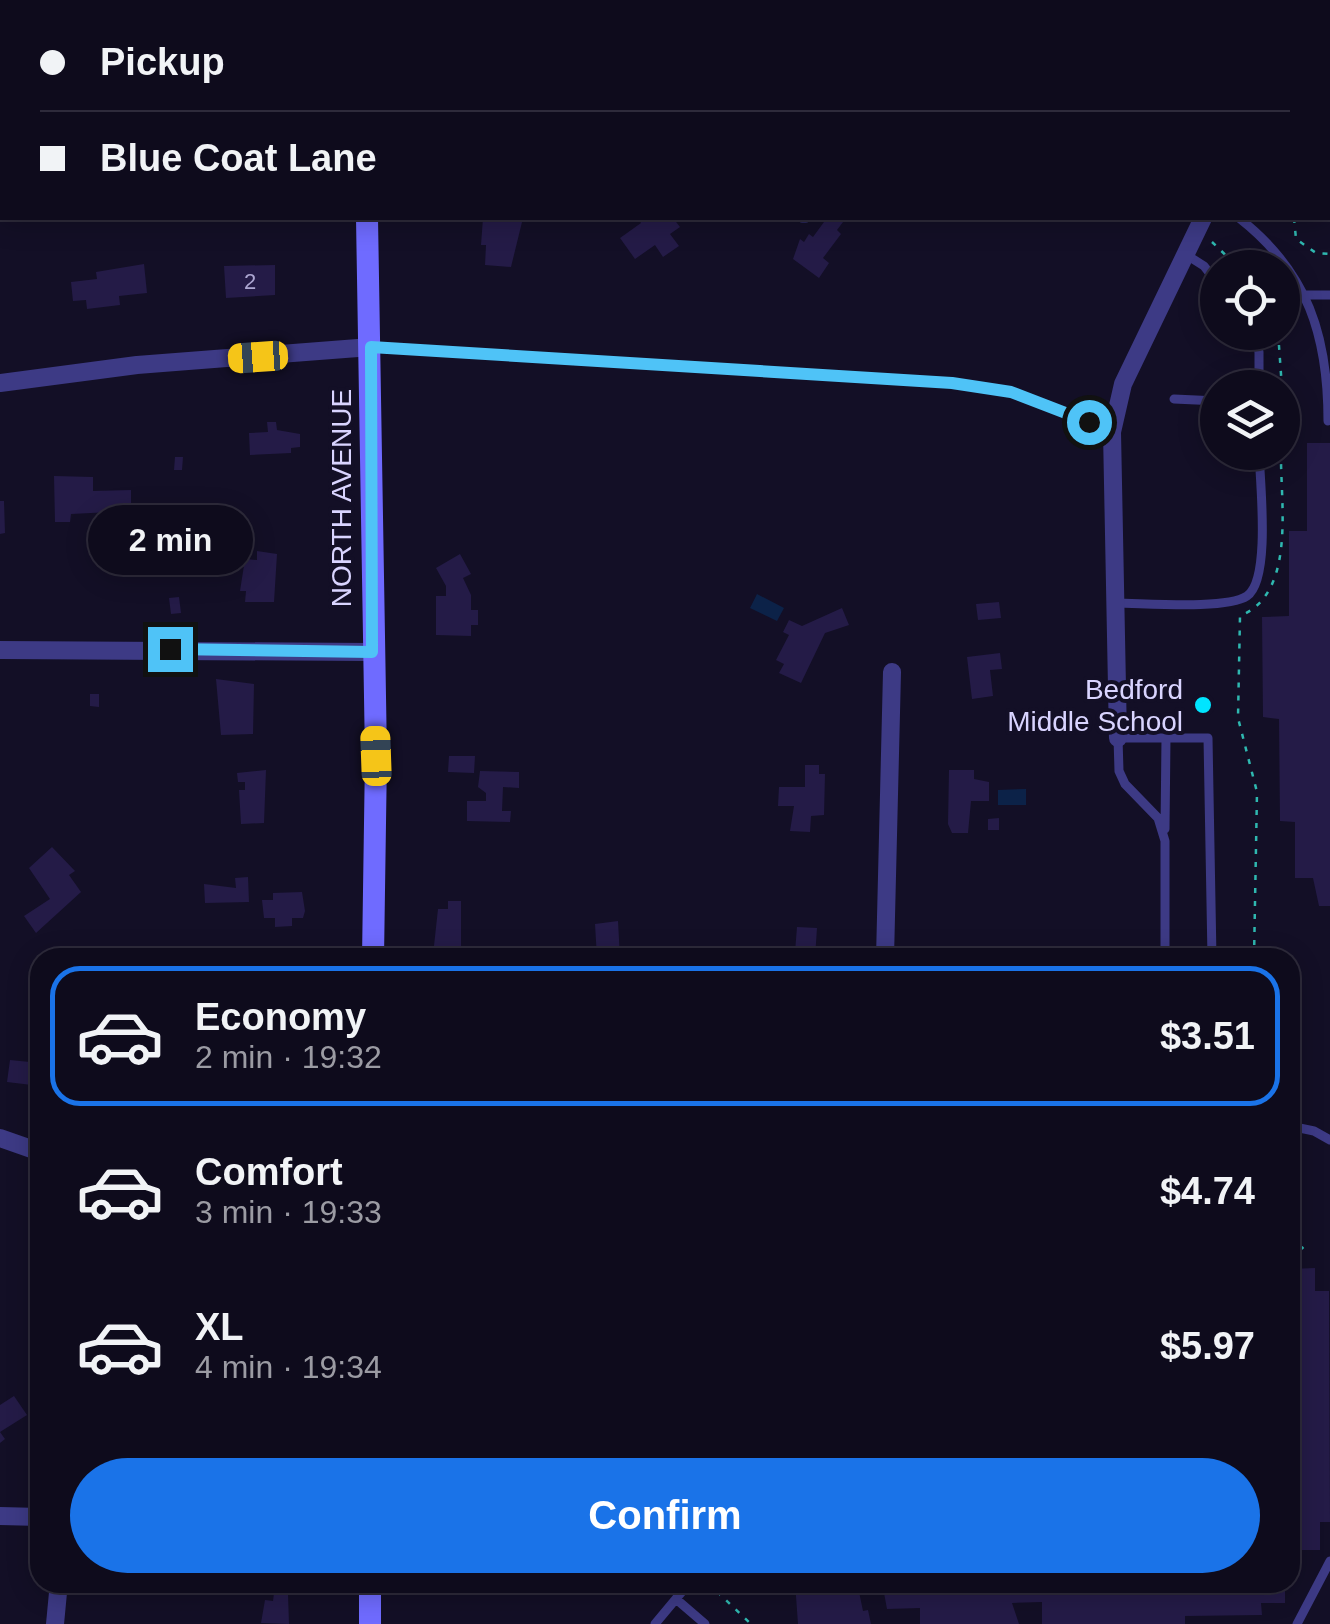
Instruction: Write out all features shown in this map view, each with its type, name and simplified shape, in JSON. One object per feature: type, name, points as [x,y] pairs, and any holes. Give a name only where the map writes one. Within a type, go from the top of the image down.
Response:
[{"type":"street","name":"NORTH AVENUE","points":[[367,220],[376,756],[373,948]]},
{"type":"street","points":[[1118,738],[1112,432],[1124,384],[1202,220]]},
{"type":"street","points":[[0,384],[136,365],[371,347]]},
{"type":"street","points":[[0,650],[372,652]]},
{"type":"street","points":[[885,948],[892,672]]},
{"type":"street","points":[[0,1138],[30,1148]]},
{"type":"street","points":[[0,1516],[30,1517]]},
{"type":"street","points":[[55,1624],[58,1593]]},
{"type":"street","points":[[370,1593],[370,1624]]},
{"type":"lane","points":[[1242,220],[1257,232],[1302,295],[1320,330],[1328,369],[1328,421]]},
{"type":"lane","points":[[1185,254],[1200,263]]},
{"type":"lane","points":[[1302,295],[1330,295]]},
{"type":"lane","points":[[371,347],[952,383],[1011,392],[1112,432]]},
{"type":"lane","points":[[1174,399],[1200,400]]},
{"type":"lane","points":[[1116,603],[1234,601],[1253,590],[1261,570],[1260,470]]},
{"type":"lane","points":[[1164,842],[1158,818],[1125,784],[1119,770],[1118,738],[1208,738],[1212,948]]},
{"type":"lane","points":[[1165,948],[1166,738]]},
{"type":"lane","points":[[1300,1128],[1314,1130],[1330,1140]]},
{"type":"lane","points":[[1298,1624],[1330,1560]]},
{"type":"lane","points":[[655,1624],[681,1593]]},
{"type":"lane","points":[[676,1599],[705,1624]]},
{"type":"path","points":[[1294,220],[1296,239],[1316,253],[1330,254]]},
{"type":"path","points":[[1212,238],[1211,244],[1218,250]]},
{"type":"path","points":[[1254,948],[1257,792],[1238,718],[1240,616],[1254,610],[1264,599],[1280,559],[1281,470]]},
{"type":"path","points":[[1300,1250],[1309,1242]]},
{"type":"path","points":[[718,1593],[751,1624]]},
{"type":"water","points":[[757,594],[784,608],[777,621],[750,608]]},
{"type":"water","points":[[1026,789],[1026,805],[998,805],[998,790]]},
{"type":"building","points":[[483,220],[523,220],[511,267],[485,265],[486,245],[481,245]]},
{"type":"building","points":[[639,220],[675,220],[680,227],[670,234],[679,246],[663,257],[655,245],[635,259],[620,238],[641,223]]},
{"type":"building","points":[[821,220],[844,220],[837,230],[841,234],[823,258],[829,263],[819,278],[793,259],[800,239],[804,242],[809,234],[813,237],[824,222]]},
{"type":"building","points":[[144,264],[147,293],[119,296],[120,305],[87,309],[86,300],[73,301],[71,282],[97,279],[96,272]]},
{"type":"building","points":[[275,265],[275,295],[226,298],[224,266]]},
{"type":"building","points":[[267,422],[276,422],[277,430],[300,434],[300,447],[291,448],[291,453],[250,455],[249,433],[268,432]]},
{"type":"building","points":[[1307,443],[1330,443],[1330,906],[1319,906],[1313,878],[1295,878],[1295,822],[1280,821],[1279,719],[1263,717],[1262,617],[1289,616],[1289,531],[1307,531]]},
{"type":"building","points":[[175,457],[183,457],[182,470],[174,470]]},
{"type":"building","points":[[54,476],[93,477],[93,491],[131,490],[131,511],[71,514],[70,522],[55,522]]},
{"type":"building","points":[[0,501],[4,501],[5,533],[0,534]]},
{"type":"building","points":[[257,551],[277,554],[274,602],[245,602],[246,591],[240,591],[245,559],[257,560]]},
{"type":"building","points":[[460,554],[471,574],[463,578],[471,595],[471,610],[478,610],[478,625],[471,625],[471,636],[436,635],[436,596],[446,596],[446,586],[436,568]]},
{"type":"building","points":[[179,597],[181,613],[171,614],[169,598]]},
{"type":"building","points":[[999,602],[1001,618],[978,620],[976,604]]},
{"type":"building","points":[[842,608],[849,625],[825,633],[801,683],[779,673],[784,664],[776,660],[789,635],[783,632],[789,620],[802,626]]},
{"type":"building","points":[[1000,653],[1002,669],[990,670],[993,696],[972,699],[967,657]]},
{"type":"building","points":[[216,679],[254,684],[253,734],[221,735]]},
{"type":"building","points":[[90,694],[99,694],[99,707],[90,706]]},
{"type":"building","points":[[449,756],[475,756],[474,773],[448,772]]},
{"type":"building","points":[[805,765],[819,765],[819,774],[825,774],[824,815],[811,816],[810,832],[790,831],[794,806],[778,806],[779,787],[805,787]]},
{"type":"building","points":[[266,770],[264,823],[241,824],[239,790],[245,790],[245,782],[238,782],[237,773]]},
{"type":"building","points":[[949,770],[974,770],[974,779],[989,782],[989,801],[971,801],[968,833],[952,833],[948,824]]},
{"type":"building","points":[[480,771],[519,772],[519,788],[503,787],[502,811],[511,811],[510,822],[467,821],[467,801],[486,801],[486,793],[478,787]]},
{"type":"building","points":[[999,818],[999,830],[988,830],[988,819]]},
{"type":"building","points":[[52,847],[75,871],[69,875],[81,892],[36,933],[24,916],[50,899],[29,868]]},
{"type":"building","points":[[248,877],[249,902],[205,903],[204,884],[236,888],[235,878]]},
{"type":"building","points":[[302,892],[303,918],[292,918],[292,926],[275,927],[275,918],[264,918],[262,900],[273,900],[273,893]]},
{"type":"building","points":[[448,901],[461,901],[461,948],[434,948],[438,909],[448,909]]},
{"type":"building","points":[[618,921],[619,948],[596,948],[595,924]]},
{"type":"building","points":[[797,927],[817,928],[816,948],[795,948]]},
{"type":"building","points":[[10,1060],[30,1062],[30,1085],[7,1082]]},
{"type":"building","points":[[1315,1268],[1315,1291],[1329,1291],[1330,1522],[1320,1522],[1320,1550],[1300,1550],[1300,1269]]},
{"type":"building","points":[[14,1396],[27,1415],[0,1432],[0,1405]]},
{"type":"building","points":[[274,1593],[293,1593],[288,1594],[289,1624],[261,1623],[265,1600],[273,1601]]},
{"type":"building","points":[[796,1593],[859,1593],[871,1624],[798,1624]]},
{"type":"building","points":[[884,1593],[1285,1593],[1285,1603],[1261,1603],[1262,1615],[1185,1616],[1185,1624],[1042,1624],[1042,1602],[1012,1603],[1019,1624],[920,1624],[920,1608],[887,1609]]},
{"type":"place","name":"Bedford Middle School","points":[[1203,705]]},
{"type":"route","points":[[170,649],[372,652],[371,347],[952,383],[1011,392],[1089,422]]}]
